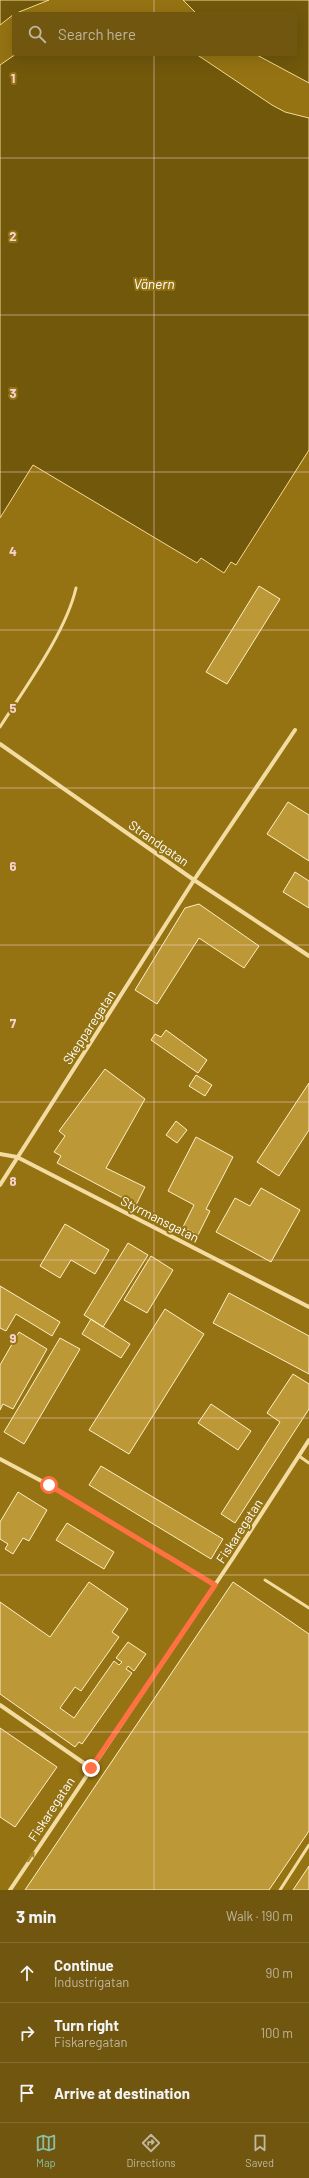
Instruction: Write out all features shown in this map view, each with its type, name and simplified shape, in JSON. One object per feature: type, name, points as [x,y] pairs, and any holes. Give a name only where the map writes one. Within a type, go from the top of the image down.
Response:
[{"type":"street","name":"Skepparegatan","points":[[0,1185],[194,880],[295,730]]},
{"type":"street","name":"Strandgatan","points":[[0,744],[194,880],[309,956]]},
{"type":"street","name":"Styrmansgatan","points":[[0,1154],[17,1157],[309,1307]]},
{"type":"street","name":"Fiskaregatan","points":[[10,1890],[215,1585],[309,1440]]},
{"type":"street","points":[[0,1459],[49,1485],[215,1585]]},
{"type":"street","points":[[0,1705],[91,1768]]},
{"type":"lane","points":[[0,727],[43,659],[72,605],[76,588]]},
{"type":"lane","points":[[299,1456],[309,1463]]},
{"type":"lane","points":[[265,1580],[309,1608]]},
{"type":"lane","points":[[280,1890],[309,1845]]},
{"type":"water","points":[[0,0],[49,0],[19,12],[12,12],[12,16],[0,25]]},
{"type":"water","points":[[183,0],[309,0],[309,83],[259,56],[297,56],[297,12],[195,12]]},
{"type":"water","name":"Vänern","points":[[13,56],[199,56],[272,105],[285,112],[309,118],[309,450],[236,565],[231,562],[224,573],[201,558],[197,563],[33,465],[0,518],[0,65]]},
{"type":"building","points":[[259,586],[280,599],[227,684],[206,672]]},
{"type":"building","points":[[288,802],[309,815],[309,861],[267,834]]},
{"type":"building","points":[[295,872],[309,881],[309,908],[283,892]]},
{"type":"building","points":[[199,904],[259,946],[244,968],[199,938],[157,1004],[135,990],[185,908]]},
{"type":"building","points":[[166,1030],[207,1060],[198,1073],[151,1040],[155,1034],[161,1037]]},
{"type":"building","points":[[105,1069],[145,1099],[106,1168],[145,1187],[136,1205],[57,1163],[61,1156],[54,1152],[65,1136],[59,1131]]},
{"type":"building","points":[[196,1075],[212,1085],[205,1096],[189,1086]]},
{"type":"building","points":[[309,1083],[309,1130],[279,1176],[257,1162]]},
{"type":"building","points":[[176,1121],[187,1130],[177,1143],[166,1135]]},
{"type":"building","points":[[196,1137],[233,1157],[206,1209],[210,1211],[198,1235],[183,1227],[194,1205],[168,1191]]},
{"type":"building","points":[[261,1188],[300,1210],[271,1262],[216,1232],[235,1198],[250,1206]]},
{"type":"building","points":[[65,1224],[109,1250],[95,1274],[71,1260],[60,1278],[40,1266]]},
{"type":"building","points":[[128,1243],[148,1255],[103,1327],[84,1315]]},
{"type":"building","points":[[151,1256],[173,1270],[147,1313],[124,1300]]},
{"type":"building","points":[[0,1286],[60,1322],[52,1336],[16,1314],[6,1331],[0,1328]]},
{"type":"building","points":[[229,1293],[309,1336],[309,1374],[213,1323]]},
{"type":"building","points":[[165,1309],[204,1334],[129,1454],[89,1430]]},
{"type":"building","points":[[91,1319],[130,1344],[121,1358],[82,1334]]},
{"type":"building","points":[[19,1332],[47,1349],[13,1409],[3,1404],[0,1410],[0,1365]]},
{"type":"building","points":[[60,1338],[80,1349],[24,1444],[4,1432]]},
{"type":"building","points":[[293,1374],[309,1384],[309,1409],[235,1523],[221,1514],[280,1422],[267,1413]]},
{"type":"building","points":[[211,1404],[251,1431],[238,1450],[198,1423]]},
{"type":"building","points":[[101,1466],[223,1539],[211,1559],[89,1485]]},
{"type":"building","points":[[18,1492],[47,1510],[29,1541],[23,1538],[13,1554],[5,1549],[8,1544],[0,1539],[0,1522]]},
{"type":"building","points":[[67,1523],[114,1552],[104,1569],[56,1540]]},
{"type":"building","points":[[89,1582],[128,1609],[112,1632],[119,1637],[81,1691],[75,1687],[60,1708],[74,1718],[114,1661],[119,1665],[122,1662],[116,1658],[128,1642],[146,1654],[134,1671],[128,1666],[126,1669],[132,1673],[82,1744],[79,1742],[75,1747],[0,1694],[0,1602],[50,1637]]},
{"type":"building","points":[[233,1582],[309,1634],[309,1831],[269,1890],[25,1890]]},
{"type":"building","points":[[0,1728],[57,1767],[15,1827],[0,1817]]},
{"type":"building","points":[[309,1866],[309,1890],[293,1890]]},
{"type":"route","points":[[49,1485],[215,1585],[91,1768]]}]
